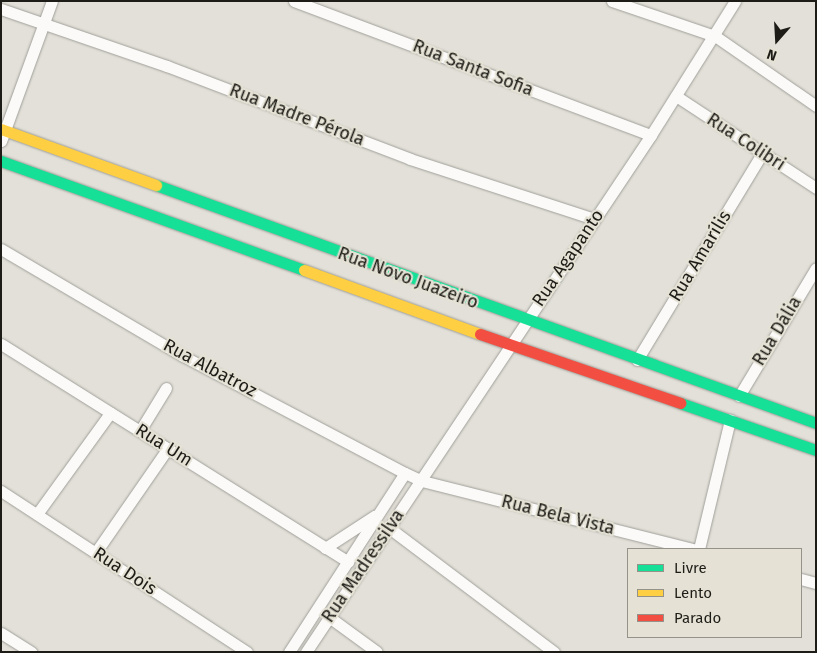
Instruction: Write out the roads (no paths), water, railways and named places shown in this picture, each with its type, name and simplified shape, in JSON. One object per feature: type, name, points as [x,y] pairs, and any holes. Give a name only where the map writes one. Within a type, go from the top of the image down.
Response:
[{"type":"street","points":[[3,134],[52,1]]},
{"type":"street","name":"Rua Santa Sofia","points":[[294,1],[651,135]]},
{"type":"street","points":[[612,1],[715,36],[816,106]]},
{"type":"street","name":"Rua Agapanto","points":[[422,481],[509,344],[651,135],[715,36],[735,1]]},
{"type":"street","name":"Rua Madre Pérola","points":[[1,9],[43,26],[168,66],[410,158],[595,219]]},
{"type":"street","name":"Rua Colibri","points":[[676,96],[816,188]]},
{"type":"street","name":"Rua Novo Juazeiro","points":[[3,134],[816,423]]},
{"type":"street","name":"Rua Amarílis","points":[[637,360],[763,152]]},
{"type":"street","name":"Rua Novo Juazeiro","points":[[1,161],[509,344],[816,450]]},
{"type":"street","name":"Rua Albatroz","points":[[1,249],[183,356],[422,481]]},
{"type":"street","name":"Rua Dália","points":[[739,396],[816,268]]},
{"type":"street","name":"Rua Um","points":[[1,344],[110,413],[142,429],[168,448],[348,562]]},
{"type":"street","points":[[142,429],[166,388]]},
{"type":"street","points":[[37,514],[110,413]]},
{"type":"street","points":[[699,548],[730,420]]},
{"type":"street","points":[[96,552],[168,448]]},
{"type":"street","points":[[289,652],[405,473]]},
{"type":"street","name":"Rua Madressilva","points":[[306,652],[388,527],[422,481]]},
{"type":"street","name":"Rua Bela Vista","points":[[422,481],[689,548]]},
{"type":"street","name":"Rua Dois","points":[[1,491],[248,652]]},
{"type":"street","points":[[325,548],[376,515]]},
{"type":"street","points":[[388,527],[554,652]]},
{"type":"street","points":[[802,579],[816,584]]},
{"type":"street","points":[[329,616],[376,652]]},
{"type":"street","points":[[1,633],[31,652]]}]
